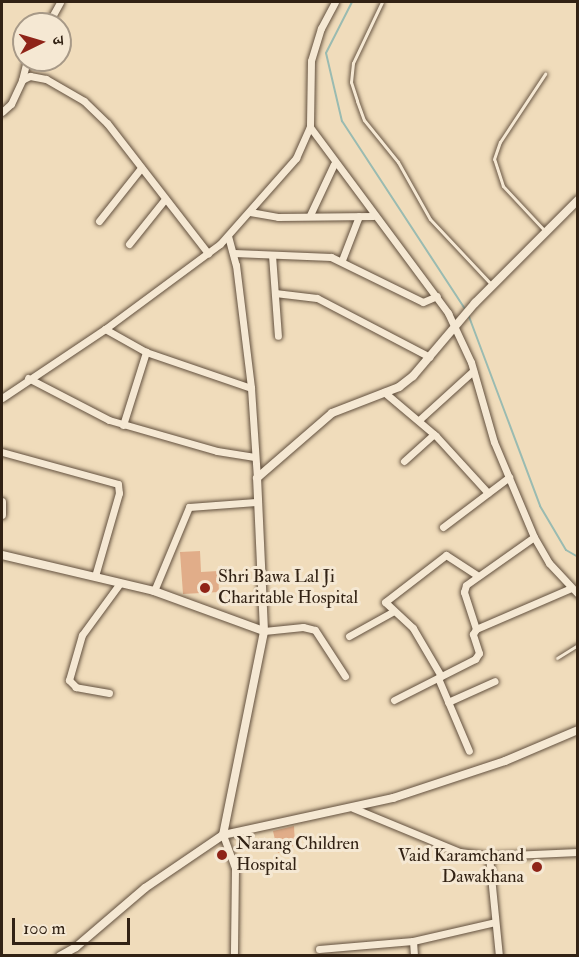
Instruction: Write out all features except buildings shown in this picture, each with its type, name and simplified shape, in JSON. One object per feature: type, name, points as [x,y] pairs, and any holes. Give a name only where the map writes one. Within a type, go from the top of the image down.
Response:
[{"type":"street","points":[[2,398],[28,378],[105,329],[208,253],[228,236],[296,158],[310,127],[311,61],[321,28],[335,2]]},
{"type":"street","points":[[2,112],[11,104],[24,72]]},
{"type":"street","points":[[22,80],[36,76],[84,101],[141,168],[208,253]]},
{"type":"street","points":[[310,127],[373,216],[458,324],[508,477],[534,537],[549,563],[578,594]]},
{"type":"street","points":[[310,215],[334,164]]},
{"type":"street","points":[[99,221],[141,168]]},
{"type":"street","points":[[129,244],[165,199]]},
{"type":"street","points":[[257,478],[332,413],[384,392],[413,376],[475,303],[578,200]]},
{"type":"street","points":[[250,212],[278,217],[373,216]]},
{"type":"street","points":[[342,260],[359,216]]},
{"type":"street","points":[[228,236],[234,253],[251,388],[264,631],[223,835],[235,868],[234,956]]},
{"type":"street","points":[[234,253],[321,255],[342,260],[423,302],[437,296]]},
{"type":"street","points":[[272,255],[278,336]]},
{"type":"street","points":[[275,293],[317,298],[430,357]]},
{"type":"street","points":[[105,329],[146,352],[251,388]]},
{"type":"street","points":[[123,425],[146,352]]},
{"type":"street","points":[[419,420],[473,371]]},
{"type":"street","points":[[28,378],[123,425],[217,452],[255,457]]},
{"type":"street","points":[[384,392],[434,434],[488,493]]},
{"type":"street","points":[[404,461],[434,434]]},
{"type":"street","points":[[2,452],[118,484],[119,493],[95,576]]},
{"type":"street","points":[[443,527],[508,477]]},
{"type":"street","points":[[2,502],[2,515]]},
{"type":"street","points":[[154,591],[189,507],[256,502]]},
{"type":"street","points":[[476,629],[464,588],[534,537]]},
{"type":"street","points":[[2,555],[154,591],[264,631],[303,627],[315,630],[345,676]]},
{"type":"street","points":[[470,751],[439,677],[413,628],[385,604],[387,599],[446,555],[478,576]]},
{"type":"street","points":[[109,693],[76,687],[69,680],[82,635],[120,583]]},
{"type":"street","points":[[394,700],[478,656],[473,634],[476,629],[571,588]]},
{"type":"street","points":[[349,636],[394,611]]},
{"type":"street","points":[[448,702],[495,681]]},
{"type":"street","points":[[60,956],[75,947],[145,888],[223,835],[353,808],[505,761],[578,730]]},
{"type":"street","points":[[353,808],[448,850],[489,856],[578,852]]},
{"type":"street","points":[[489,856],[499,956]]},
{"type":"street","points":[[319,949],[412,941],[495,922]]},
{"type":"street","points":[[412,941],[414,956]]},
{"type":"lane","points":[[382,2],[353,63],[351,82],[364,120],[398,162],[430,219],[493,285]]},
{"type":"lane","points":[[546,74],[500,142],[494,159],[502,186],[546,232]]},
{"type":"lane","points":[[557,658],[578,645]]},
{"type":"waterway","points":[[352,2],[326,53],[342,121],[465,309]]},
{"type":"waterway","points":[[468,314],[540,506],[566,550],[578,557]]},
{"type":"place","name":"Shri Bawa Lal Ji Charitable Hospital","points":[[205,588]]},
{"type":"place","name":"Narang Children Hospital","points":[[222,855]]},
{"type":"place","name":"Vaid Karamchand Dawakhana","points":[[537,867]]}]
